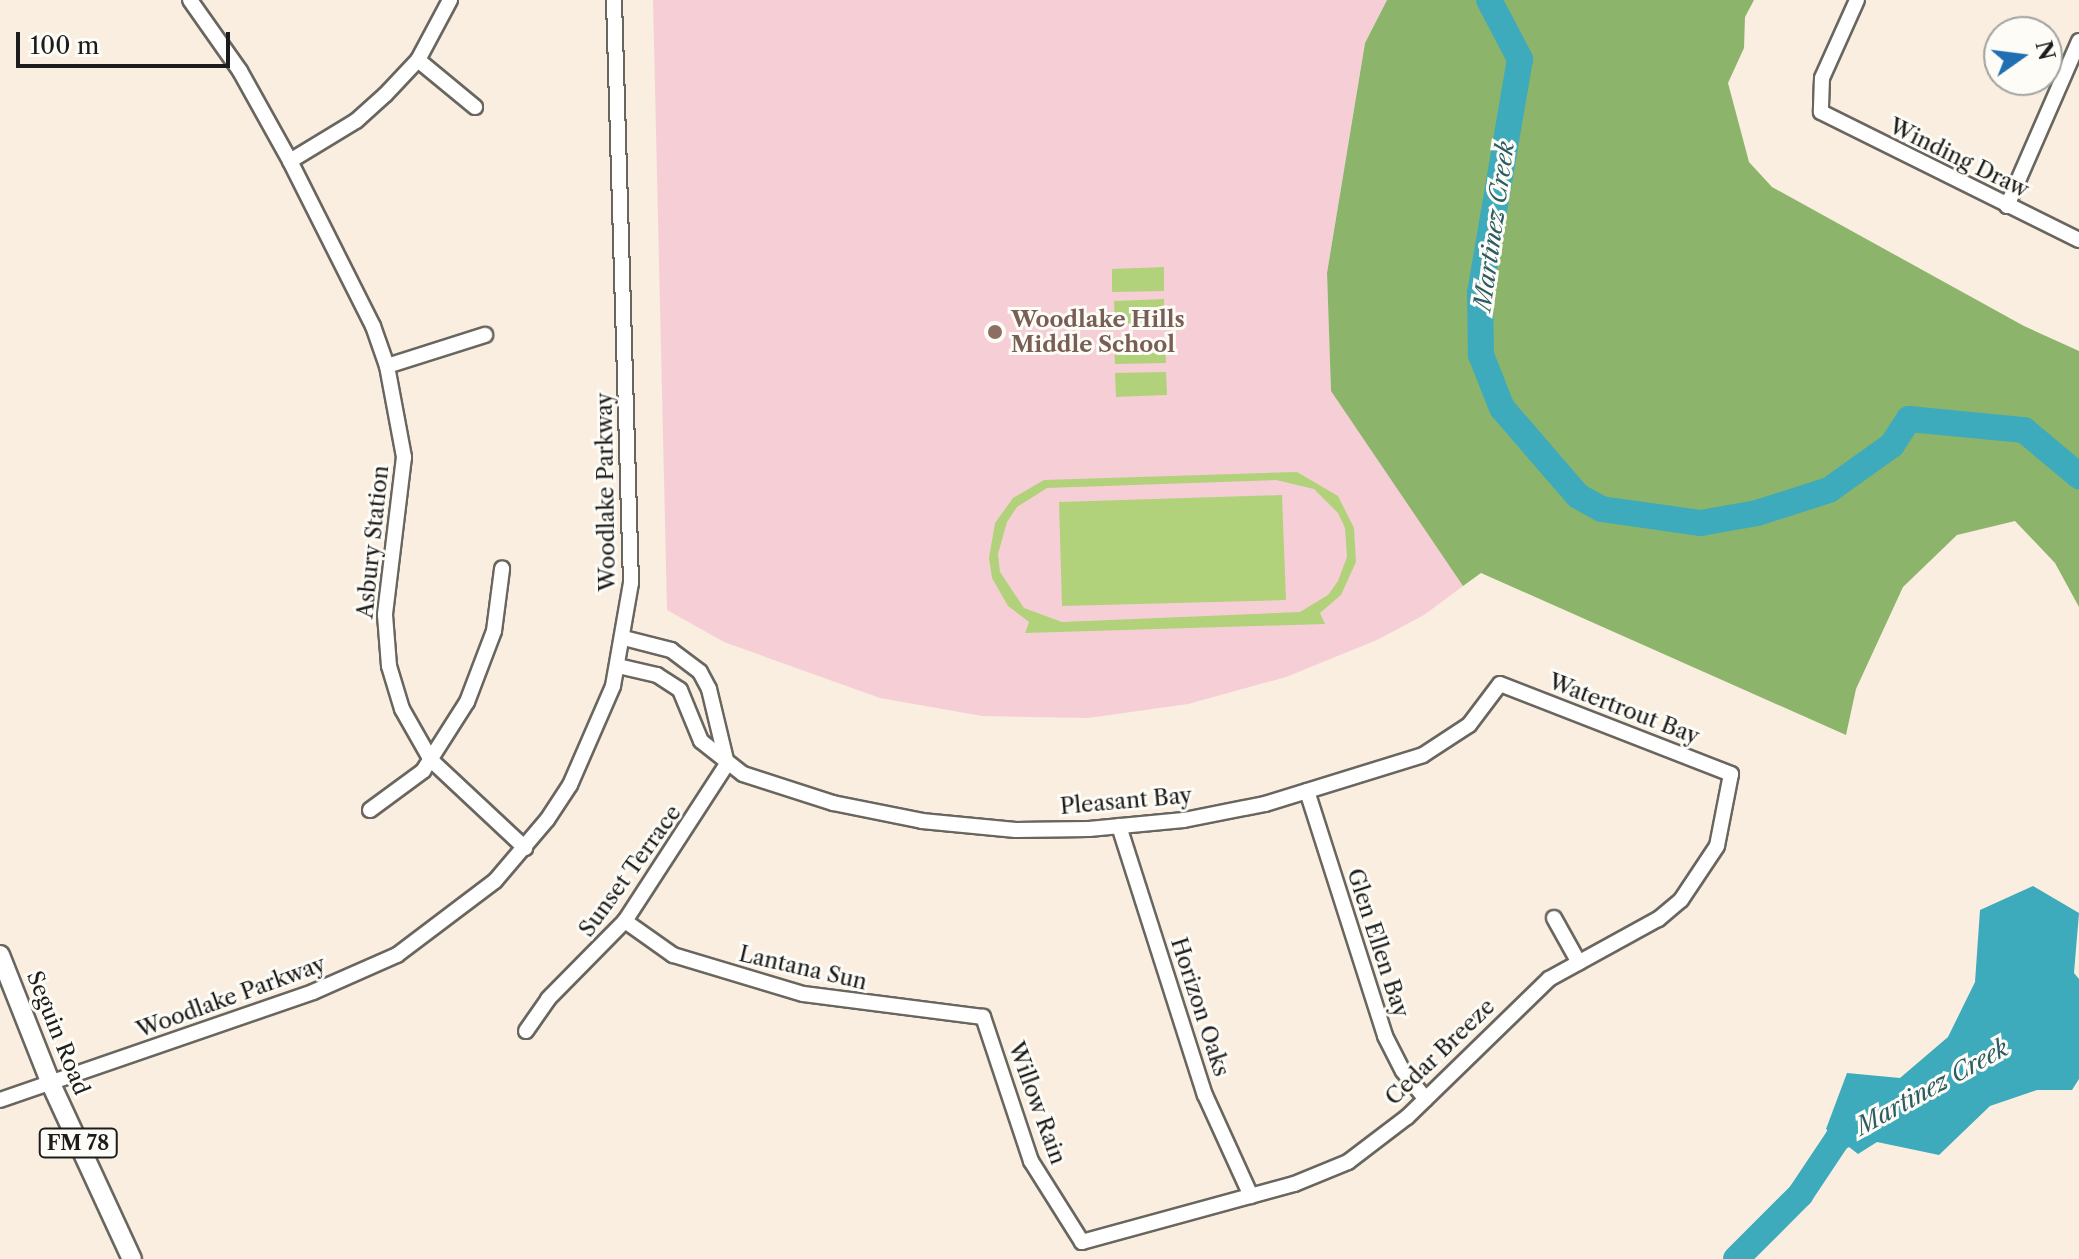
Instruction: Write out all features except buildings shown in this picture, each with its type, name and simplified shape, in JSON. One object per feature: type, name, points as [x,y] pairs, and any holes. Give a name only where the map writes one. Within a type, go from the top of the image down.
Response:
[{"type":"main road","name":"Seguin Road","points":[[0,955],[51,1084],[132,1259]]},
{"type":"street","points":[[290,161],[356,121],[418,60],[450,0]]},
{"type":"street","name":"Woodlake Parkway","points":[[0,1100],[356,976],[434,931],[495,881],[525,848],[586,754],[618,666],[624,638],[632,547],[614,0]]},
{"type":"street","name":"Winding Draw","points":[[1857,0],[1822,78],[1821,112],[2079,240]]},
{"type":"street","name":"Asbury Station","points":[[192,1],[240,71],[290,161],[373,326],[387,366],[404,457],[385,615],[389,666],[402,709],[431,760],[525,848]]},
{"type":"street","points":[[2007,206],[2079,41]]},
{"type":"street","points":[[418,60],[475,107]]},
{"type":"street","points":[[387,366],[485,335]]},
{"type":"street","points":[[370,810],[412,782],[431,760],[483,667],[502,569]]},
{"type":"street","points":[[624,638],[685,658],[709,689],[727,764]]},
{"type":"street","points":[[618,666],[657,675],[688,701],[709,689]]},
{"type":"street","name":"Pleasant Bay","points":[[688,701],[701,741],[727,764],[763,782],[819,799],[922,821],[1016,830],[1184,820],[1307,791],[1449,742],[1500,684]]},
{"type":"street","name":"Watertrout Bay","points":[[1500,684],[1731,774]]},
{"type":"street","name":"Sunset Terrace","points":[[526,1031],[548,999],[625,921],[727,764]]},
{"type":"street","name":"Cedar Breeze","points":[[1082,1242],[1251,1196],[1348,1162],[1426,1099],[1532,993],[1658,919],[1698,880],[1717,846],[1731,774]]},
{"type":"street","name":"Glen Ellen Bay","points":[[1307,791],[1385,1036],[1403,1071],[1426,1099]]},
{"type":"street","name":"Horizon Oaks","points":[[1119,826],[1205,1095],[1251,1196]]},
{"type":"street","points":[[1554,918],[1579,963]]},
{"type":"street","name":"Lantana Sun","points":[[625,921],[673,955],[803,994],[983,1017]]},
{"type":"street","name":"Willow Rain","points":[[983,1017],[1031,1161],[1082,1242]]},
{"type":"shaded area","name":"Woodlake Hills Middle School","points":[[653,0],[1387,0],[1365,43],[1327,273],[1331,390],[1463,586],[1424,615],[1377,640],[1286,677],[1188,704],[1088,718],[982,716],[880,698],[724,642],[667,610]]},
{"type":"green space","points":[[1387,0],[1754,0],[1745,17],[1744,48],[1728,83],[1749,162],[1772,187],[2024,326],[2079,351],[2079,607],[2055,563],[2015,521],[1957,535],[1903,587],[1856,689],[1846,735],[1481,573],[1463,586],[1331,391],[1327,273],[1365,43]]},
{"type":"green space","points":[[1164,267],[1164,291],[1112,292],[1112,269]]},
{"type":"green space","points":[[1164,299],[1165,322],[1115,324],[1114,301]]},
{"type":"green space","points":[[1165,340],[1166,363],[1115,364],[1114,341]]},
{"type":"green space","points":[[1166,372],[1167,395],[1116,397],[1115,373]]},
{"type":"green space","points":[[1297,472],[1338,496],[1354,528],[1356,562],[1341,595],[1320,613],[1325,624],[1025,633],[1029,622],[1008,606],[992,578],[989,558],[995,523],[1013,498],[1044,480]],"holes":[[[1276,480],[1314,489],[1338,513],[1345,528],[1347,557],[1338,581],[1328,595],[1300,612],[1062,622],[1024,608],[1000,572],[998,554],[1007,522],[1017,507],[1047,488]]]},
{"type":"green space","points":[[1282,495],[1286,600],[1062,606],[1059,502]]},
{"type":"water","points":[[2033,886],[2079,913],[2074,973],[2079,979],[2079,1079],[2072,1090],[2037,1090],[1990,1106],[1939,1155],[1877,1142],[1858,1154],[1826,1129],[1847,1073],[1900,1078],[1948,1037],[1975,982],[1980,910]]},
{"type":"waterway","name":"Martinez Creek","points":[[1489,0],[1520,59],[1480,293],[1481,355],[1502,408],[1578,496],[1601,509],[1701,523],[1757,513],[1829,490],[1892,445],[1909,419],[2024,430],[2079,476]]},
{"type":"waterway","name":"Martinez Creek","points":[[1736,1259],[1800,1195],[1838,1138],[1867,1124]]},
{"type":"place","name":"Woodlake Hills Middle School","points":[[995,332]]}]
